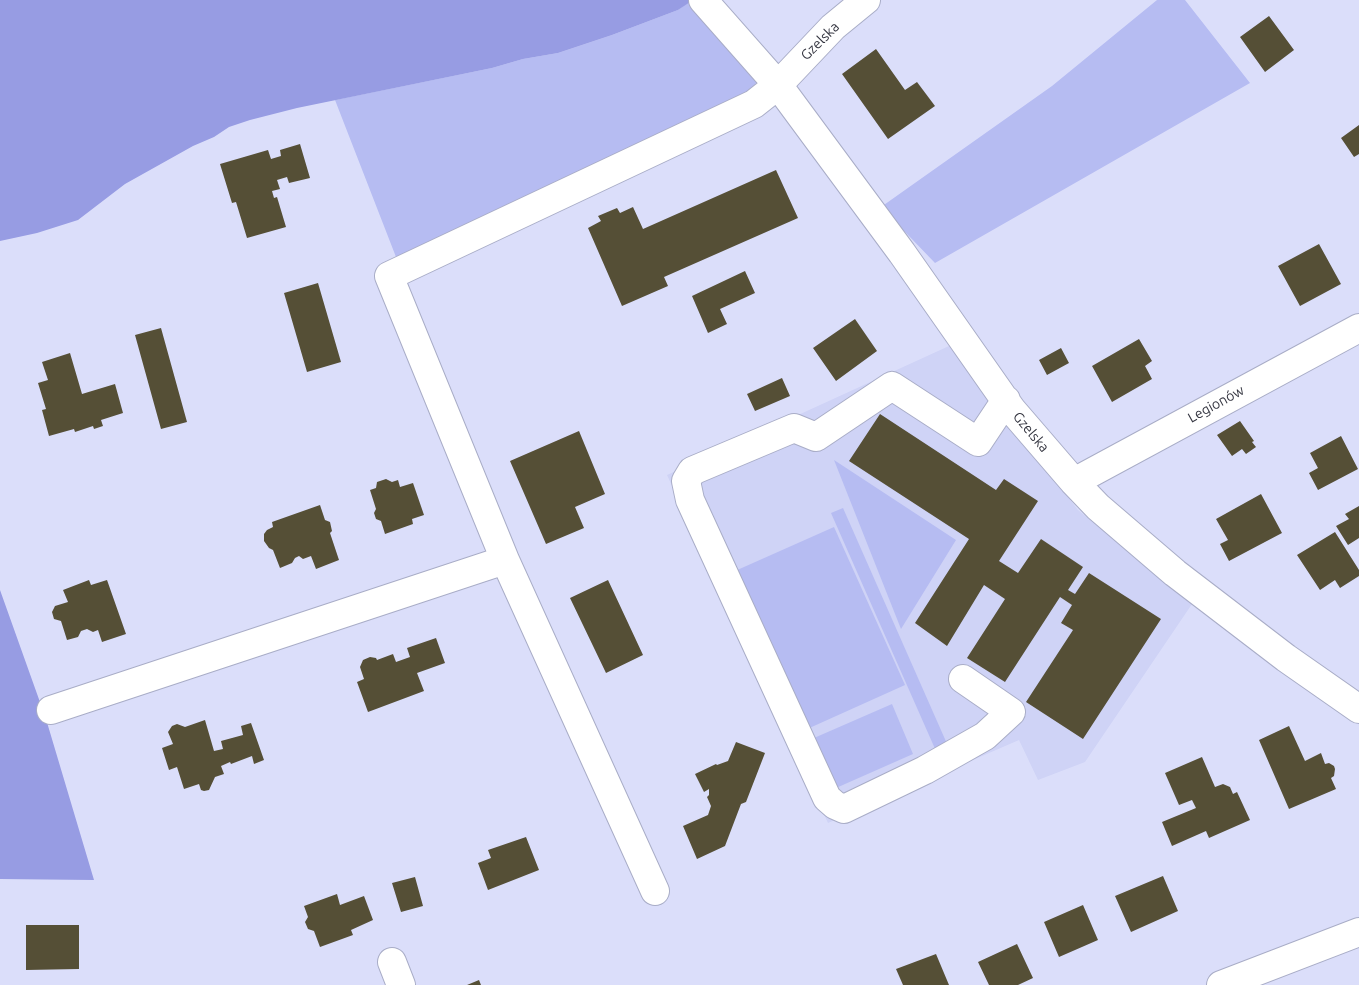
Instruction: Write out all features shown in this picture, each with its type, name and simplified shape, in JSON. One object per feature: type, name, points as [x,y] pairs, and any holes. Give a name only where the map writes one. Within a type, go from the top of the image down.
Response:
[{"type":"street","name":"Gzelska","points":[[703,0],[778,85],[902,253],[1006,400],[1044,449],[1074,482],[1098,507],[1175,573],[1286,658],[1359,709]]},
{"type":"street","name":"Gzelska","points":[[778,85],[833,27],[866,0]]},
{"type":"street","points":[[655,891],[504,560],[389,276],[754,104],[778,85]]},
{"type":"street","name":"Legionów","points":[[1074,482],[1359,328]]},
{"type":"street","points":[[963,679],[1010,712],[985,736],[925,770],[844,809],[834,805],[827,798],[694,509],[686,481],[692,471],[794,428],[816,437],[892,386],[978,442],[1006,400]]},
{"type":"street","points":[[51,710],[504,560]]},
{"type":"street","points":[[1222,985],[1359,932]]},
{"type":"shaded area","points":[[0,0],[693,0],[678,10],[558,53],[297,108],[229,127],[214,137],[193,146],[125,184],[78,220],[37,233],[0,241]]},
{"type":"shaded area","points":[[1157,0],[1185,0],[1250,83],[935,263],[881,207],[1052,86]]},
{"type":"shaded area","points":[[690,1],[757,81],[749,97],[396,257],[335,100],[558,53],[678,10]]},
{"type":"shaded area","points":[[949,346],[1078,510],[1192,604],[1085,762],[1038,780],[1019,740],[828,823],[667,475]]},
{"type":"shaded area","points":[[834,460],[956,540],[901,629]]},
{"type":"shaded area","points":[[843,508],[948,746],[936,751],[831,513]]},
{"type":"shaded area","points":[[834,527],[905,685],[805,730],[735,571]]},
{"type":"shaded area","points":[[0,590],[46,719],[94,880],[0,879]]},
{"type":"shaded area","points":[[892,704],[913,754],[836,788],[814,738]]},
{"type":"building","points":[[1269,16],[1294,50],[1265,72],[1240,37]]},
{"type":"building","points":[[876,49],[905,90],[917,82],[935,106],[888,139],[842,74]]},
{"type":"building","points":[[1359,125],[1359,154],[1354,157],[1341,138]]},
{"type":"building","points":[[300,144],[310,178],[289,183],[287,177],[277,180],[280,189],[272,191],[274,198],[277,197],[286,227],[247,238],[236,202],[232,203],[220,164],[268,150],[271,159],[281,156],[280,150]]},
{"type":"building","points":[[776,170],[798,218],[664,277],[668,286],[622,306],[588,228],[601,221],[598,216],[617,208],[620,213],[633,207],[643,229]]},
{"type":"building","points":[[1319,244],[1341,284],[1300,306],[1278,266]]},
{"type":"building","points":[[745,271],[755,293],[720,309],[727,324],[708,333],[692,296]]},
{"type":"building","points":[[318,283],[341,362],[307,372],[284,293]]},
{"type":"building","points":[[855,319],[877,351],[836,381],[813,348]]},
{"type":"building","points":[[161,328],[187,422],[161,429],[135,335]]},
{"type":"building","points":[[1139,339],[1152,361],[1145,366],[1152,379],[1112,402],[1092,366]]},
{"type":"building","points":[[1061,348],[1069,363],[1047,375],[1039,360]]},
{"type":"building","points":[[70,353],[82,394],[115,384],[123,413],[101,420],[103,426],[94,429],[93,426],[75,432],[74,429],[49,436],[42,410],[46,409],[38,383],[48,380],[42,362]]},
{"type":"building","points":[[782,378],[790,396],[755,411],[747,394]]},
{"type":"building","points":[[880,414],[996,490],[1004,479],[1038,501],[999,561],[1018,573],[1041,539],[1083,567],[1068,590],[1075,594],[1089,573],[1161,619],[1083,739],[1026,702],[1073,630],[1061,623],[1072,605],[1060,597],[1005,682],[967,658],[1005,599],[984,585],[947,646],[915,623],[969,539],[849,461]]},
{"type":"building","points":[[1240,421],[1256,447],[1246,454],[1242,449],[1232,456],[1217,435]]},
{"type":"building","points":[[579,431],[605,494],[575,507],[584,528],[546,544],[510,461]]},
{"type":"building","points":[[1341,436],[1358,469],[1318,490],[1309,473],[1318,468],[1310,453]]},
{"type":"building","points":[[386,479],[392,482],[398,480],[400,487],[413,483],[424,515],[412,519],[413,524],[385,534],[381,521],[376,519],[374,513],[376,509],[370,490],[376,488],[377,482]]},
{"type":"building","points":[[1261,494],[1282,533],[1229,561],[1220,544],[1228,540],[1216,519]]},
{"type":"building","points":[[320,505],[325,520],[330,522],[332,531],[330,533],[339,560],[316,569],[311,556],[303,559],[299,556],[292,563],[280,568],[273,550],[264,541],[264,534],[273,527],[272,522]]},
{"type":"building","points":[[1359,506],[1359,538],[1348,545],[1336,526],[1349,519],[1345,514]]},
{"type":"building","points":[[1335,532],[1359,570],[1359,576],[1340,588],[1335,580],[1320,590],[1297,555]]},
{"type":"building","points":[[89,580],[91,585],[107,580],[126,634],[102,642],[98,630],[93,632],[87,629],[81,631],[78,637],[67,640],[61,621],[54,619],[52,612],[55,606],[68,602],[63,590]]},
{"type":"building","points":[[608,580],[643,655],[606,673],[570,598]]},
{"type":"building","points":[[436,638],[445,663],[417,673],[424,691],[368,712],[357,682],[364,679],[360,667],[363,660],[370,657],[377,660],[393,654],[396,662],[410,657],[407,648]]},
{"type":"building","points":[[205,720],[214,751],[223,749],[221,741],[243,735],[241,726],[251,723],[264,760],[254,764],[252,756],[231,764],[230,762],[221,766],[224,774],[215,777],[209,790],[201,790],[199,784],[184,789],[177,767],[169,770],[162,748],[173,744],[168,732],[172,726],[177,724],[185,727]]},
{"type":"building","points":[[1289,726],[1305,761],[1321,753],[1325,764],[1329,763],[1334,766],[1334,776],[1331,778],[1336,789],[1289,809],[1259,740]]},
{"type":"building","points":[[736,742],[765,753],[746,802],[741,804],[725,846],[697,859],[683,826],[708,815],[711,806],[707,797],[709,789],[704,792],[695,774],[716,764],[728,761]]},
{"type":"building","points":[[1202,757],[1215,787],[1223,784],[1230,787],[1233,794],[1237,792],[1250,820],[1209,838],[1206,831],[1172,846],[1162,822],[1196,808],[1192,800],[1179,805],[1165,773]]},
{"type":"building","points":[[526,837],[539,870],[488,890],[478,863],[491,858],[488,850]]},
{"type":"building","points":[[1163,876],[1178,911],[1131,932],[1115,896]]},
{"type":"building","points":[[415,877],[423,906],[401,912],[392,883]]},
{"type":"building","points":[[337,894],[340,905],[364,896],[373,920],[351,930],[353,935],[320,947],[314,931],[308,929],[305,922],[308,917],[304,906]]},
{"type":"building","points":[[1083,905],[1098,940],[1059,957],[1044,922]]},
{"type":"building","points":[[26,925],[79,925],[79,969],[26,970]]},
{"type":"building","points":[[1017,944],[1033,978],[1018,985],[989,985],[978,962]]},
{"type":"building","points":[[936,954],[949,985],[903,985],[896,969]]},
{"type":"building","points":[[479,980],[481,985],[467,985]]}]
